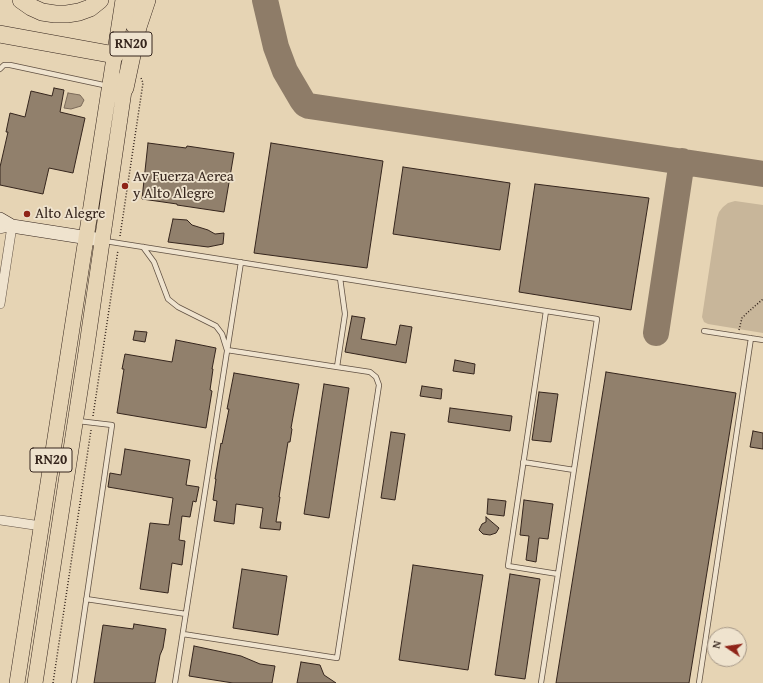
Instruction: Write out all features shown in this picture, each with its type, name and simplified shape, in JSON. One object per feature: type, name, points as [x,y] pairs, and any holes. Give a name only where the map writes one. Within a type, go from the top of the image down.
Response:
[{"type":"highway","points":[[21,0],[42,12],[67,14],[90,8],[100,0]]},
{"type":"highway","points":[[117,87],[146,0]]},
{"type":"highway","points":[[0,34],[115,54]]},
{"type":"main road","name":"RN20","points":[[35,683],[103,241],[117,87],[115,54],[123,0]]},
{"type":"main road","name":"RN20","points":[[17,683],[86,238],[117,87],[137,0]]},
{"type":"main road","points":[[0,219],[6,228],[103,241]]},
{"type":"street","points":[[0,304],[6,228]]},
{"type":"street","points":[[0,520],[41,526]]},
{"type":"lane","points":[[0,69],[4,65],[10,65],[117,87]]},
{"type":"lane","points":[[103,241],[597,319],[541,683]]},
{"type":"lane","points":[[143,247],[154,262],[168,299],[178,307],[216,326],[222,334],[227,350]]},
{"type":"lane","points":[[175,683],[240,262]]},
{"type":"lane","points":[[337,367],[345,314],[340,278]]},
{"type":"lane","points":[[546,311],[508,566],[558,574]]},
{"type":"lane","points":[[704,331],[763,340]]},
{"type":"lane","points":[[699,683],[751,338]]},
{"type":"lane","points":[[182,634],[337,658],[379,385],[376,377],[370,372],[227,350]]},
{"type":"lane","points":[[74,683],[112,425],[76,420]]},
{"type":"lane","points":[[523,462],[574,470]]},
{"type":"lane","points":[[86,599],[186,614]]},
{"type":"path","points":[[53,683],[143,83],[139,73]]},
{"type":"path","points":[[739,336],[742,318],[763,299]]},
{"type":"shaded area","points":[[68,93],[80,95],[84,100],[81,106],[71,109],[64,108]]},
{"type":"shaded area","points":[[735,201],[763,205],[763,333],[708,324],[704,322],[702,317],[717,218],[723,207],[728,203]]},
{"type":"building","points":[[54,88],[64,90],[60,112],[85,118],[73,173],[49,168],[43,194],[0,185],[0,167],[8,132],[6,132],[10,113],[25,117],[31,91],[52,96]]},
{"type":"building","points":[[148,143],[186,148],[187,146],[234,153],[224,212],[142,199]]},
{"type":"building","points":[[271,143],[383,161],[367,268],[254,253]]},
{"type":"building","points":[[403,167],[510,183],[500,250],[393,234]]},
{"type":"building","points":[[535,184],[649,198],[631,310],[519,292]]},
{"type":"building","points":[[173,219],[187,220],[192,225],[215,234],[224,233],[223,244],[208,247],[168,242]]},
{"type":"building","points":[[352,316],[365,318],[361,339],[396,345],[400,325],[412,327],[406,363],[345,352]]},
{"type":"building","points":[[135,331],[147,332],[145,342],[133,340]]},
{"type":"building","points":[[176,340],[216,348],[210,390],[212,391],[206,428],[117,413],[125,354],[172,362]]},
{"type":"building","points":[[455,360],[475,364],[474,374],[453,371]]},
{"type":"building","points":[[606,372],[736,393],[689,683],[556,683]]},
{"type":"building","points":[[234,373],[299,384],[290,442],[288,442],[279,497],[276,522],[281,522],[280,530],[260,528],[263,508],[236,504],[234,524],[214,521],[217,501],[213,500],[215,479],[229,409],[227,409]]},
{"type":"building","points":[[324,384],[349,388],[329,518],[304,514]]},
{"type":"building","points":[[422,386],[442,389],[441,399],[420,396]]},
{"type":"building","points":[[539,392],[558,394],[551,442],[532,440]]},
{"type":"building","points":[[450,408],[512,416],[510,431],[448,422]]},
{"type":"building","points":[[753,431],[763,433],[763,449],[750,447]]},
{"type":"building","points":[[391,432],[405,434],[395,500],[381,498]]},
{"type":"building","points":[[125,449],[190,460],[186,485],[199,487],[196,502],[193,501],[190,517],[182,516],[179,540],[185,541],[182,565],[172,563],[168,593],[140,589],[150,523],[169,525],[173,498],[108,487],[110,473],[121,475]]},
{"type":"building","points":[[488,499],[506,501],[504,516],[487,514]]},
{"type":"building","points":[[524,500],[553,504],[548,539],[539,538],[536,562],[526,560],[529,536],[520,535]]},
{"type":"building","points":[[486,517],[499,528],[496,533],[490,535],[483,534],[479,530],[482,524],[486,522]]},
{"type":"building","points":[[413,565],[483,575],[468,670],[399,660]]},
{"type":"building","points":[[242,569],[287,576],[278,635],[233,628]]},
{"type":"building","points":[[510,574],[540,579],[525,679],[495,675]]},
{"type":"building","points":[[134,624],[166,629],[155,683],[94,683],[103,625],[133,629]]},
{"type":"building","points":[[194,646],[241,656],[260,664],[275,666],[272,683],[233,683],[189,676]]},
{"type":"building","points":[[301,662],[320,665],[324,675],[336,683],[297,683]]},
{"type":"taxiway","points":[[265,0],[276,47],[285,71],[302,100],[309,106],[763,174]]},
{"type":"taxiway","points":[[656,333],[682,161]]},
{"type":"place","name":"Av Fuerza Aerea y Alto Alegre","points":[[125,186]]},
{"type":"place","name":"Alto Alegre","points":[[27,214]]}]
